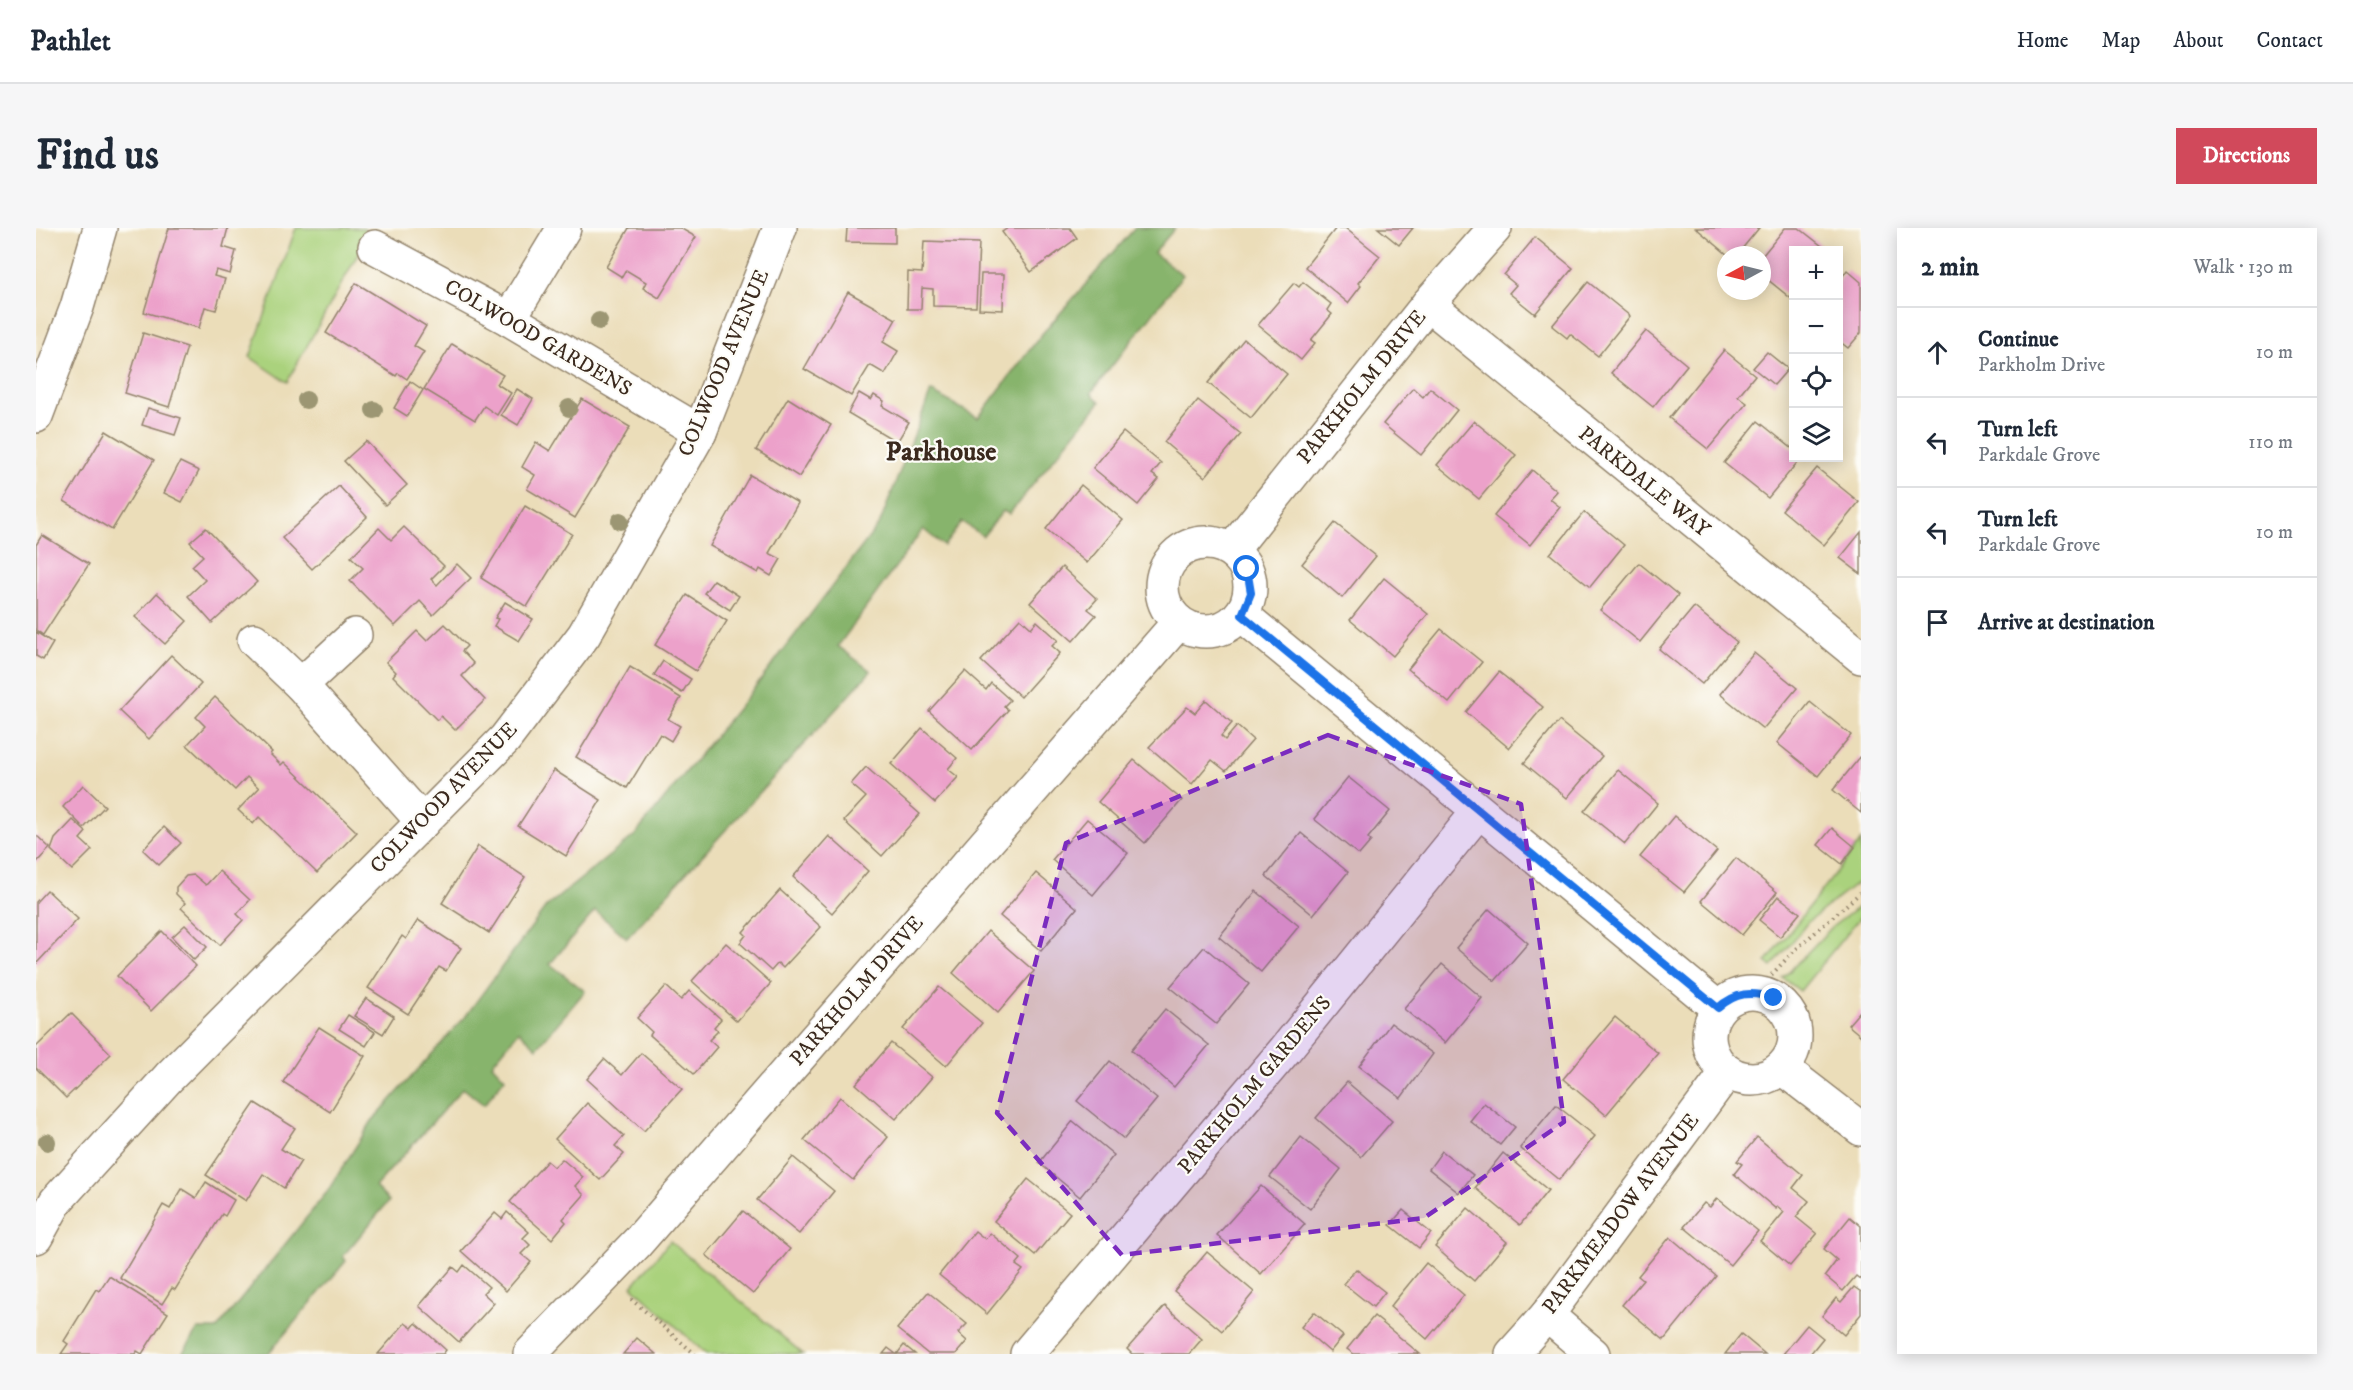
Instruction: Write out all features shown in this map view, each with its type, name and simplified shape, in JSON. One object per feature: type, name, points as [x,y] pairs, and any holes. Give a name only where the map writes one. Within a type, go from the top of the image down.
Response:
[{"type":"street","points":[[36,416],[77,307],[100,228]]},
{"type":"street","points":[[509,319],[564,228]]},
{"type":"street","name":"COLWOOD AVENUE","points":[[36,1237],[46,1193],[169,1077],[505,739],[584,635],[700,432],[780,228]]},
{"type":"street","name":"PARKHOLM DRIVE","points":[[1232,550],[1428,304],[1495,228]]},
{"type":"street","name":"COLWOOD GARDENS","points":[[375,247],[509,319],[700,432]]},
{"type":"street","name":"PARKDALE WAY","points":[[1428,304],[1861,657]]},
{"type":"street","points":[[1210,542],[1232,550],[1247,569],[1251,593],[1242,615],[1223,629],[1199,632],[1178,623],[1163,604],[1161,581],[1169,560],[1187,546],[1210,542]]},
{"type":"street","points":[[1242,615],[1718,1008]]},
{"type":"street","name":"PARKHOLM DRIVE","points":[[530,1354],[606,1277],[1178,623]]},
{"type":"street","points":[[301,685],[355,635]]},
{"type":"street","points":[[254,640],[301,685],[423,822]]},
{"type":"street","name":"PARKHOLM GARDENS","points":[[1027,1354],[1285,1050],[1478,812]]},
{"type":"street","points":[[1755,992],[1774,998],[1789,1012],[1796,1031],[1793,1051],[1782,1068],[1770,1076],[1755,1080],[1741,1078],[1727,1072],[1712,1054],[1709,1030],[1718,1008],[1735,996],[1755,992]]},
{"type":"street","points":[[1782,1068],[1861,1129]]},
{"type":"street","name":"PARKMEADOW AVENUE","points":[[1512,1354],[1547,1315],[1727,1072]]},
{"type":"street","points":[[1547,1315],[1593,1354]]},
{"type":"path","points":[[1755,992],[1794,951],[1861,892]]},
{"type":"path","points":[[606,1277],[695,1354]]},
{"type":"highlighted area","points":[[1328,735],[1521,804],[1564,1122],[1424,1218],[1122,1255],[997,1113],[1066,843]]},
{"type":"green space","points":[[296,228],[364,228],[368,236],[287,382],[250,357]]},
{"type":"green space","points":[[1135,228],[1175,228],[1154,253],[1183,275],[1091,393],[1100,402],[1009,514],[1003,511],[983,536],[962,522],[944,546],[923,529],[838,646],[871,671],[627,938],[595,911],[550,964],[585,991],[537,1048],[519,1031],[492,1064],[505,1078],[484,1105],[463,1088],[375,1187],[389,1201],[343,1256],[346,1261],[268,1354],[182,1354],[198,1329],[217,1329],[327,1192],[372,1121],[465,1017],[546,907],[635,835],[763,677],[880,523],[931,391],[978,418],[1041,335]]},
{"type":"green space","points":[[1861,841],[1861,880],[1808,922],[1772,967],[1766,962]]},
{"type":"green space","points":[[1861,905],[1861,916],[1800,991],[1783,978],[1832,927]]},
{"type":"green space","points":[[670,1241],[803,1354],[706,1354],[632,1286]]},
{"type":"building","points":[[169,228],[228,228],[223,247],[236,251],[230,274],[216,270],[214,276],[225,279],[216,310],[205,307],[199,328],[144,312]]},
{"type":"building","points":[[629,228],[680,228],[696,237],[659,298],[643,288],[646,282],[626,270],[622,277],[606,267]]},
{"type":"building","points":[[847,228],[895,228],[895,243],[846,242]]},
{"type":"building","points":[[1008,228],[1070,228],[1077,238],[1031,272],[1002,232]]},
{"type":"building","points":[[1336,228],[1345,228],[1380,256],[1358,283],[1361,286],[1348,303],[1305,267]]},
{"type":"building","points":[[1378,228],[1413,228],[1399,245]]},
{"type":"building","points":[[1696,228],[1759,228],[1744,246],[1717,246]]},
{"type":"building","points":[[1785,228],[1799,228],[1822,246],[1789,246],[1789,297],[1771,282],[1770,246]]},
{"type":"building","points":[[1535,237],[1573,268],[1535,314],[1509,293],[1516,285],[1504,275]]},
{"type":"building","points":[[924,241],[979,243],[976,307],[933,306],[933,289],[922,288],[921,309],[907,309],[908,272],[922,273]]},
{"type":"building","points":[[1847,270],[1861,282],[1861,333],[1848,348],[1843,344],[1843,276]]},
{"type":"building","points":[[981,274],[1004,274],[1003,310],[979,309]]},
{"type":"building","points":[[1303,282],[1331,304],[1327,310],[1332,314],[1311,340],[1315,343],[1301,360],[1258,325],[1294,283],[1299,287]]},
{"type":"building","points":[[1588,282],[1630,316],[1598,356],[1570,334],[1567,338],[1552,326]]},
{"type":"building","points":[[356,283],[426,326],[414,346],[424,352],[407,379],[398,373],[396,376],[326,333]]},
{"type":"building","points":[[848,292],[896,319],[883,342],[898,351],[885,374],[870,365],[851,396],[804,369]]},
{"type":"building","points":[[1646,331],[1687,365],[1653,407],[1611,373]]},
{"type":"building","points":[[143,333],[187,347],[169,407],[125,393]]},
{"type":"building","points":[[1244,339],[1287,374],[1251,418],[1208,383]]},
{"type":"building","points":[[452,344],[503,375],[497,384],[511,393],[497,415],[484,406],[475,420],[424,389]]},
{"type":"building","points":[[1724,350],[1755,375],[1738,396],[1747,403],[1708,449],[1669,418]]},
{"type":"building","points":[[1767,352],[1788,369],[1774,385],[1753,368]]},
{"type":"building","points":[[410,381],[423,390],[407,416],[394,408]]},
{"type":"building","points":[[1413,388],[1423,397],[1430,388],[1457,410],[1421,455],[1383,424]]},
{"type":"building","points":[[517,389],[533,399],[518,425],[501,415]]},
{"type":"building","points":[[859,393],[871,400],[874,395],[884,401],[882,406],[909,422],[897,442],[848,413]]},
{"type":"building","points":[[788,398],[831,425],[799,477],[756,450]]},
{"type":"building","points":[[582,399],[630,427],[575,518],[527,489],[535,475],[522,467],[536,442],[550,451]]},
{"type":"building","points":[[1198,400],[1241,434],[1205,477],[1164,442]]},
{"type":"building","points":[[148,408],[181,418],[175,435],[142,425]]},
{"type":"building","points":[[1474,421],[1516,455],[1479,499],[1437,465]]},
{"type":"building","points":[[1758,421],[1789,446],[1789,462],[1798,462],[1768,498],[1724,463]]},
{"type":"building","points":[[106,431],[154,460],[112,530],[64,501]]},
{"type":"building","points":[[1123,432],[1161,463],[1152,474],[1159,479],[1138,505],[1093,468]]},
{"type":"building","points":[[366,441],[407,485],[385,505],[344,461]]},
{"type":"building","points":[[180,462],[199,471],[182,502],[164,493]]},
{"type":"building","points":[[1817,468],[1859,502],[1824,545],[1782,510]]},
{"type":"building","points":[[1532,470],[1557,491],[1550,499],[1560,507],[1530,545],[1494,516]]},
{"type":"building","points":[[750,475],[798,503],[769,553],[781,559],[771,576],[760,569],[758,573],[710,546]]},
{"type":"building","points":[[1081,485],[1123,520],[1087,563],[1046,529]]},
{"type":"building","points":[[339,486],[367,517],[312,569],[282,538]]},
{"type":"building","points":[[525,506],[572,534],[527,607],[481,578]]},
{"type":"building","points":[[1584,512],[1624,545],[1590,587],[1550,554]]},
{"type":"building","points":[[1335,523],[1376,556],[1342,598],[1302,564]]},
{"type":"building","points":[[404,527],[444,566],[431,579],[437,585],[457,564],[471,578],[433,615],[420,601],[395,626],[350,581],[363,568],[351,557],[379,528],[391,540]]},
{"type":"building","points":[[206,528],[257,582],[212,623],[188,596],[205,580],[192,566],[203,556],[190,542]]},
{"type":"building","points":[[1861,532],[1861,574],[1840,558]]},
{"type":"building","points":[[42,535],[89,564],[43,635],[36,630],[36,545]]},
{"type":"building","points":[[1639,563],[1678,595],[1640,642],[1600,610]]},
{"type":"building","points":[[1062,567],[1097,599],[1088,609],[1096,615],[1073,641],[1030,603]]},
{"type":"building","points":[[1384,578],[1428,614],[1393,656],[1350,620]]},
{"type":"building","points":[[714,580],[739,596],[730,610],[704,593]]},
{"type":"building","points":[[157,593],[187,621],[165,644],[135,617]]},
{"type":"building","points":[[687,595],[727,621],[696,671],[655,645]]},
{"type":"building","points":[[505,602],[533,619],[519,641],[494,626],[498,619],[495,618]]},
{"type":"building","points":[[1694,607],[1737,642],[1702,684],[1659,649]]},
{"type":"building","points":[[1020,618],[1031,628],[1037,621],[1058,640],[1052,646],[1060,653],[1021,697],[981,661]]},
{"type":"building","points":[[445,624],[467,646],[462,651],[474,664],[462,676],[485,700],[455,730],[441,716],[437,720],[393,676],[396,672],[386,662],[417,631],[427,641]]},
{"type":"building","points":[[1441,629],[1482,662],[1449,703],[1408,669]]},
{"type":"building","points":[[36,632],[53,643],[43,660],[36,656]]},
{"type":"building","points":[[1754,653],[1797,688],[1763,729],[1720,694]]},
{"type":"building","points":[[171,655],[201,684],[149,739],[119,711]]},
{"type":"building","points":[[663,661],[691,679],[682,693],[654,675]]},
{"type":"building","points":[[630,667],[681,698],[668,719],[680,726],[671,741],[660,734],[627,788],[576,757]]},
{"type":"building","points":[[965,671],[986,690],[991,683],[1010,700],[1004,706],[1008,710],[972,750],[929,711]]},
{"type":"building","points":[[1499,672],[1543,707],[1509,748],[1466,712]]},
{"type":"building","points":[[215,697],[272,752],[270,754],[281,765],[284,762],[357,832],[317,873],[259,817],[253,824],[238,810],[259,788],[247,777],[235,790],[187,745],[205,726],[196,717]]},
{"type":"building","points":[[1206,700],[1232,723],[1221,736],[1225,740],[1237,726],[1253,740],[1226,771],[1212,760],[1192,784],[1149,747],[1187,707],[1195,713]]},
{"type":"building","points":[[1810,702],[1851,735],[1818,776],[1777,743]]},
{"type":"building","points":[[1559,721],[1602,756],[1567,798],[1524,763]]},
{"type":"building","points":[[922,728],[957,758],[948,769],[958,777],[935,803],[891,764]]},
{"type":"building","points":[[1861,756],[1861,813],[1833,790]]},
{"type":"building","points":[[1134,760],[1182,800],[1145,843],[1098,802]]},
{"type":"building","points":[[866,767],[920,814],[882,856],[844,821],[866,797],[851,784]]},
{"type":"building","points":[[554,770],[601,800],[566,856],[518,826]]},
{"type":"building","points":[[1618,770],[1658,803],[1625,844],[1584,811]]},
{"type":"building","points":[[1348,777],[1390,811],[1368,838],[1371,841],[1359,855],[1314,819]]},
{"type":"building","points":[[83,785],[105,806],[84,828],[63,807]]},
{"type":"building","points":[[1674,816],[1717,851],[1684,892],[1640,857]]},
{"type":"building","points":[[1087,819],[1128,853],[1093,895],[1052,860]]},
{"type":"building","points":[[73,820],[86,832],[80,839],[92,850],[72,870],[51,850],[55,839]]},
{"type":"building","points":[[164,827],[181,843],[159,865],[143,850]]},
{"type":"building","points":[[1832,828],[1855,847],[1842,864],[1818,845]]},
{"type":"building","points":[[1301,833],[1348,872],[1313,915],[1266,876]]},
{"type":"building","points":[[36,835],[50,848],[36,863]]},
{"type":"building","points":[[829,836],[868,871],[832,913],[793,877]]},
{"type":"building","points":[[478,846],[525,877],[489,933],[442,903]]},
{"type":"building","points":[[1736,858],[1777,892],[1742,935],[1701,901]]},
{"type":"building","points":[[219,871],[250,900],[237,914],[243,920],[220,945],[181,908],[185,903],[176,894],[176,887],[186,876],[194,875],[206,885]]},
{"type":"building","points":[[1036,873],[1077,908],[1041,951],[1000,916]]},
{"type":"building","points":[[47,890],[78,919],[36,964],[36,902]]},
{"type":"building","points":[[780,890],[821,927],[783,968],[778,963],[771,971],[740,943],[746,935],[743,932]]},
{"type":"building","points":[[1256,891],[1299,926],[1261,972],[1219,937]]},
{"type":"building","points":[[1778,896],[1800,913],[1780,937],[1759,920]]},
{"type":"building","points":[[1489,909],[1528,943],[1495,981],[1456,948]]},
{"type":"building","points":[[418,920],[461,948],[446,971],[439,967],[408,1014],[368,988],[402,936],[406,939]]},
{"type":"building","points":[[185,925],[207,947],[194,960],[172,937]]},
{"type":"building","points":[[162,931],[196,966],[151,1011],[117,976]]},
{"type":"building","points":[[988,931],[1034,971],[998,1013],[953,973]]},
{"type":"building","points":[[726,943],[771,983],[737,1021],[692,981]]},
{"type":"building","points":[[1204,947],[1249,984],[1216,1024],[1170,987]]},
{"type":"building","points":[[1442,964],[1482,998],[1445,1043],[1404,1009]]},
{"type":"building","points":[[666,986],[681,1000],[689,991],[721,1019],[714,1027],[718,1031],[709,1040],[717,1047],[694,1074],[650,1035],[652,1032],[637,1018]]},
{"type":"building","points":[[939,987],[982,1023],[946,1066],[903,1029]]},
{"type":"building","points":[[366,998],[394,1016],[383,1034],[354,1016]]},
{"type":"building","points":[[1165,1009],[1209,1045],[1174,1087],[1131,1050]]},
{"type":"building","points":[[1861,1010],[1861,1036],[1848,1025]]},
{"type":"building","points":[[71,1013],[111,1054],[66,1098],[36,1068],[36,1047]]},
{"type":"building","points":[[348,1015],[375,1032],[366,1046],[339,1029]]},
{"type":"building","points":[[1615,1017],[1658,1053],[1606,1115],[1563,1079]]},
{"type":"building","points":[[1391,1023],[1433,1054],[1401,1098],[1359,1066]]},
{"type":"building","points":[[319,1027],[365,1056],[330,1112],[283,1082]]},
{"type":"building","points":[[891,1043],[932,1077],[896,1119],[856,1084]]},
{"type":"building","points":[[641,1053],[682,1089],[644,1131],[587,1079],[604,1059],[622,1075]]},
{"type":"building","points":[[1110,1061],[1157,1099],[1124,1139],[1077,1101]]},
{"type":"building","points":[[1347,1082],[1392,1121],[1361,1157],[1316,1118]]},
{"type":"building","points":[[840,1097],[888,1137],[853,1180],[804,1140]]},
{"type":"building","points":[[255,1103],[295,1128],[281,1149],[301,1161],[284,1188],[263,1174],[246,1201],[206,1175]]},
{"type":"building","points":[[587,1103],[624,1136],[615,1146],[624,1154],[600,1180],[555,1139]]},
{"type":"building","points":[[1484,1103],[1515,1127],[1500,1145],[1470,1121]]},
{"type":"building","points":[[1556,1105],[1595,1136],[1559,1180],[1520,1148]]},
{"type":"building","points":[[1073,1121],[1114,1155],[1080,1197],[1039,1163]]},
{"type":"building","points":[[1301,1137],[1341,1169],[1310,1209],[1270,1177]]},
{"type":"building","points":[[1757,1137],[1803,1175],[1793,1188],[1809,1201],[1796,1217],[1817,1234],[1790,1266],[1760,1241],[1784,1212],[1777,1206],[1776,1209],[1734,1174],[1742,1164],[1737,1161]]},
{"type":"building","points":[[1442,1151],[1473,1175],[1459,1193],[1429,1169]]},
{"type":"building","points":[[1503,1153],[1548,1190],[1520,1225],[1475,1188]]},
{"type":"building","points":[[793,1157],[834,1191],[799,1234],[757,1200]]},
{"type":"building","points":[[562,1159],[583,1177],[575,1186],[584,1195],[563,1219],[566,1222],[552,1239],[510,1202],[547,1161],[554,1167]]},
{"type":"building","points":[[1028,1179],[1070,1213],[1035,1255],[994,1221]]},
{"type":"building","points":[[206,1182],[234,1200],[225,1216],[222,1214],[175,1290],[172,1288],[162,1304],[120,1278],[163,1205],[170,1209],[182,1189],[196,1198]]},
{"type":"building","points":[[1261,1186],[1305,1224],[1261,1274],[1217,1235]]},
{"type":"building","points":[[1717,1198],[1758,1231],[1730,1265],[1684,1227],[1704,1203],[1710,1207]]},
{"type":"building","points":[[1468,1208],[1507,1242],[1474,1281],[1435,1247]]},
{"type":"building","points":[[1403,1210],[1431,1233],[1419,1248],[1390,1225]]},
{"type":"building","points":[[743,1211],[790,1249],[753,1294],[706,1255]]},
{"type":"building","points":[[507,1212],[529,1232],[523,1238],[530,1245],[521,1254],[531,1262],[506,1291],[461,1251],[495,1213],[502,1219]]},
{"type":"building","points":[[1850,1217],[1861,1226],[1861,1280],[1856,1276],[1843,1291],[1825,1276],[1837,1260],[1824,1249]]},
{"type":"building","points":[[975,1231],[985,1239],[990,1233],[1021,1259],[1016,1265],[1023,1270],[987,1314],[939,1275]]},
{"type":"building","points":[[1670,1237],[1716,1276],[1664,1340],[1622,1305],[1643,1280],[1638,1276]]},
{"type":"building","points":[[1207,1252],[1254,1292],[1222,1331],[1174,1291]]},
{"type":"building","points":[[1426,1263],[1464,1295],[1427,1339],[1390,1307]]},
{"type":"building","points":[[464,1265],[489,1287],[483,1293],[494,1303],[459,1342],[419,1306],[453,1267],[459,1272]]},
{"type":"building","points":[[1356,1269],[1385,1292],[1373,1307],[1344,1284]]},
{"type":"building","points":[[109,1276],[168,1313],[142,1354],[137,1351],[135,1354],[61,1354],[68,1344],[64,1341],[96,1289],[99,1291]]},
{"type":"building","points":[[1854,1287],[1861,1292],[1861,1314],[1844,1335],[1822,1316],[1836,1298],[1841,1302]]},
{"type":"building","points":[[928,1292],[967,1324],[958,1333],[967,1341],[956,1354],[928,1354],[897,1329]]},
{"type":"building","points":[[1165,1306],[1202,1339],[1189,1354],[1132,1354],[1127,1349]]},
{"type":"building","points":[[1314,1312],[1343,1336],[1330,1352],[1301,1327]]},
{"type":"building","points":[[1374,1316],[1420,1354],[1354,1354],[1347,1349]]},
{"type":"building","points":[[405,1323],[412,1328],[416,1323],[446,1350],[443,1354],[378,1354]]},
{"type":"building","points":[[1807,1325],[1823,1338],[1810,1354],[1783,1354]]},
{"type":"building","points":[[1741,1334],[1765,1354],[1725,1354]]},
{"type":"building","points":[[637,1338],[656,1354],[623,1354]]},
{"type":"building","points":[[904,1345],[915,1354],[897,1354]]},
{"type":"building","points":[[888,1348],[896,1354],[883,1354]]},
{"type":"district","name":"Parkhouse","points":[[941,452]]},
{"type":"route","points":[[1247,569],[1251,593],[1242,615],[1718,1008],[1728,999],[1741,993],[1755,992],[1774,998]]}]
